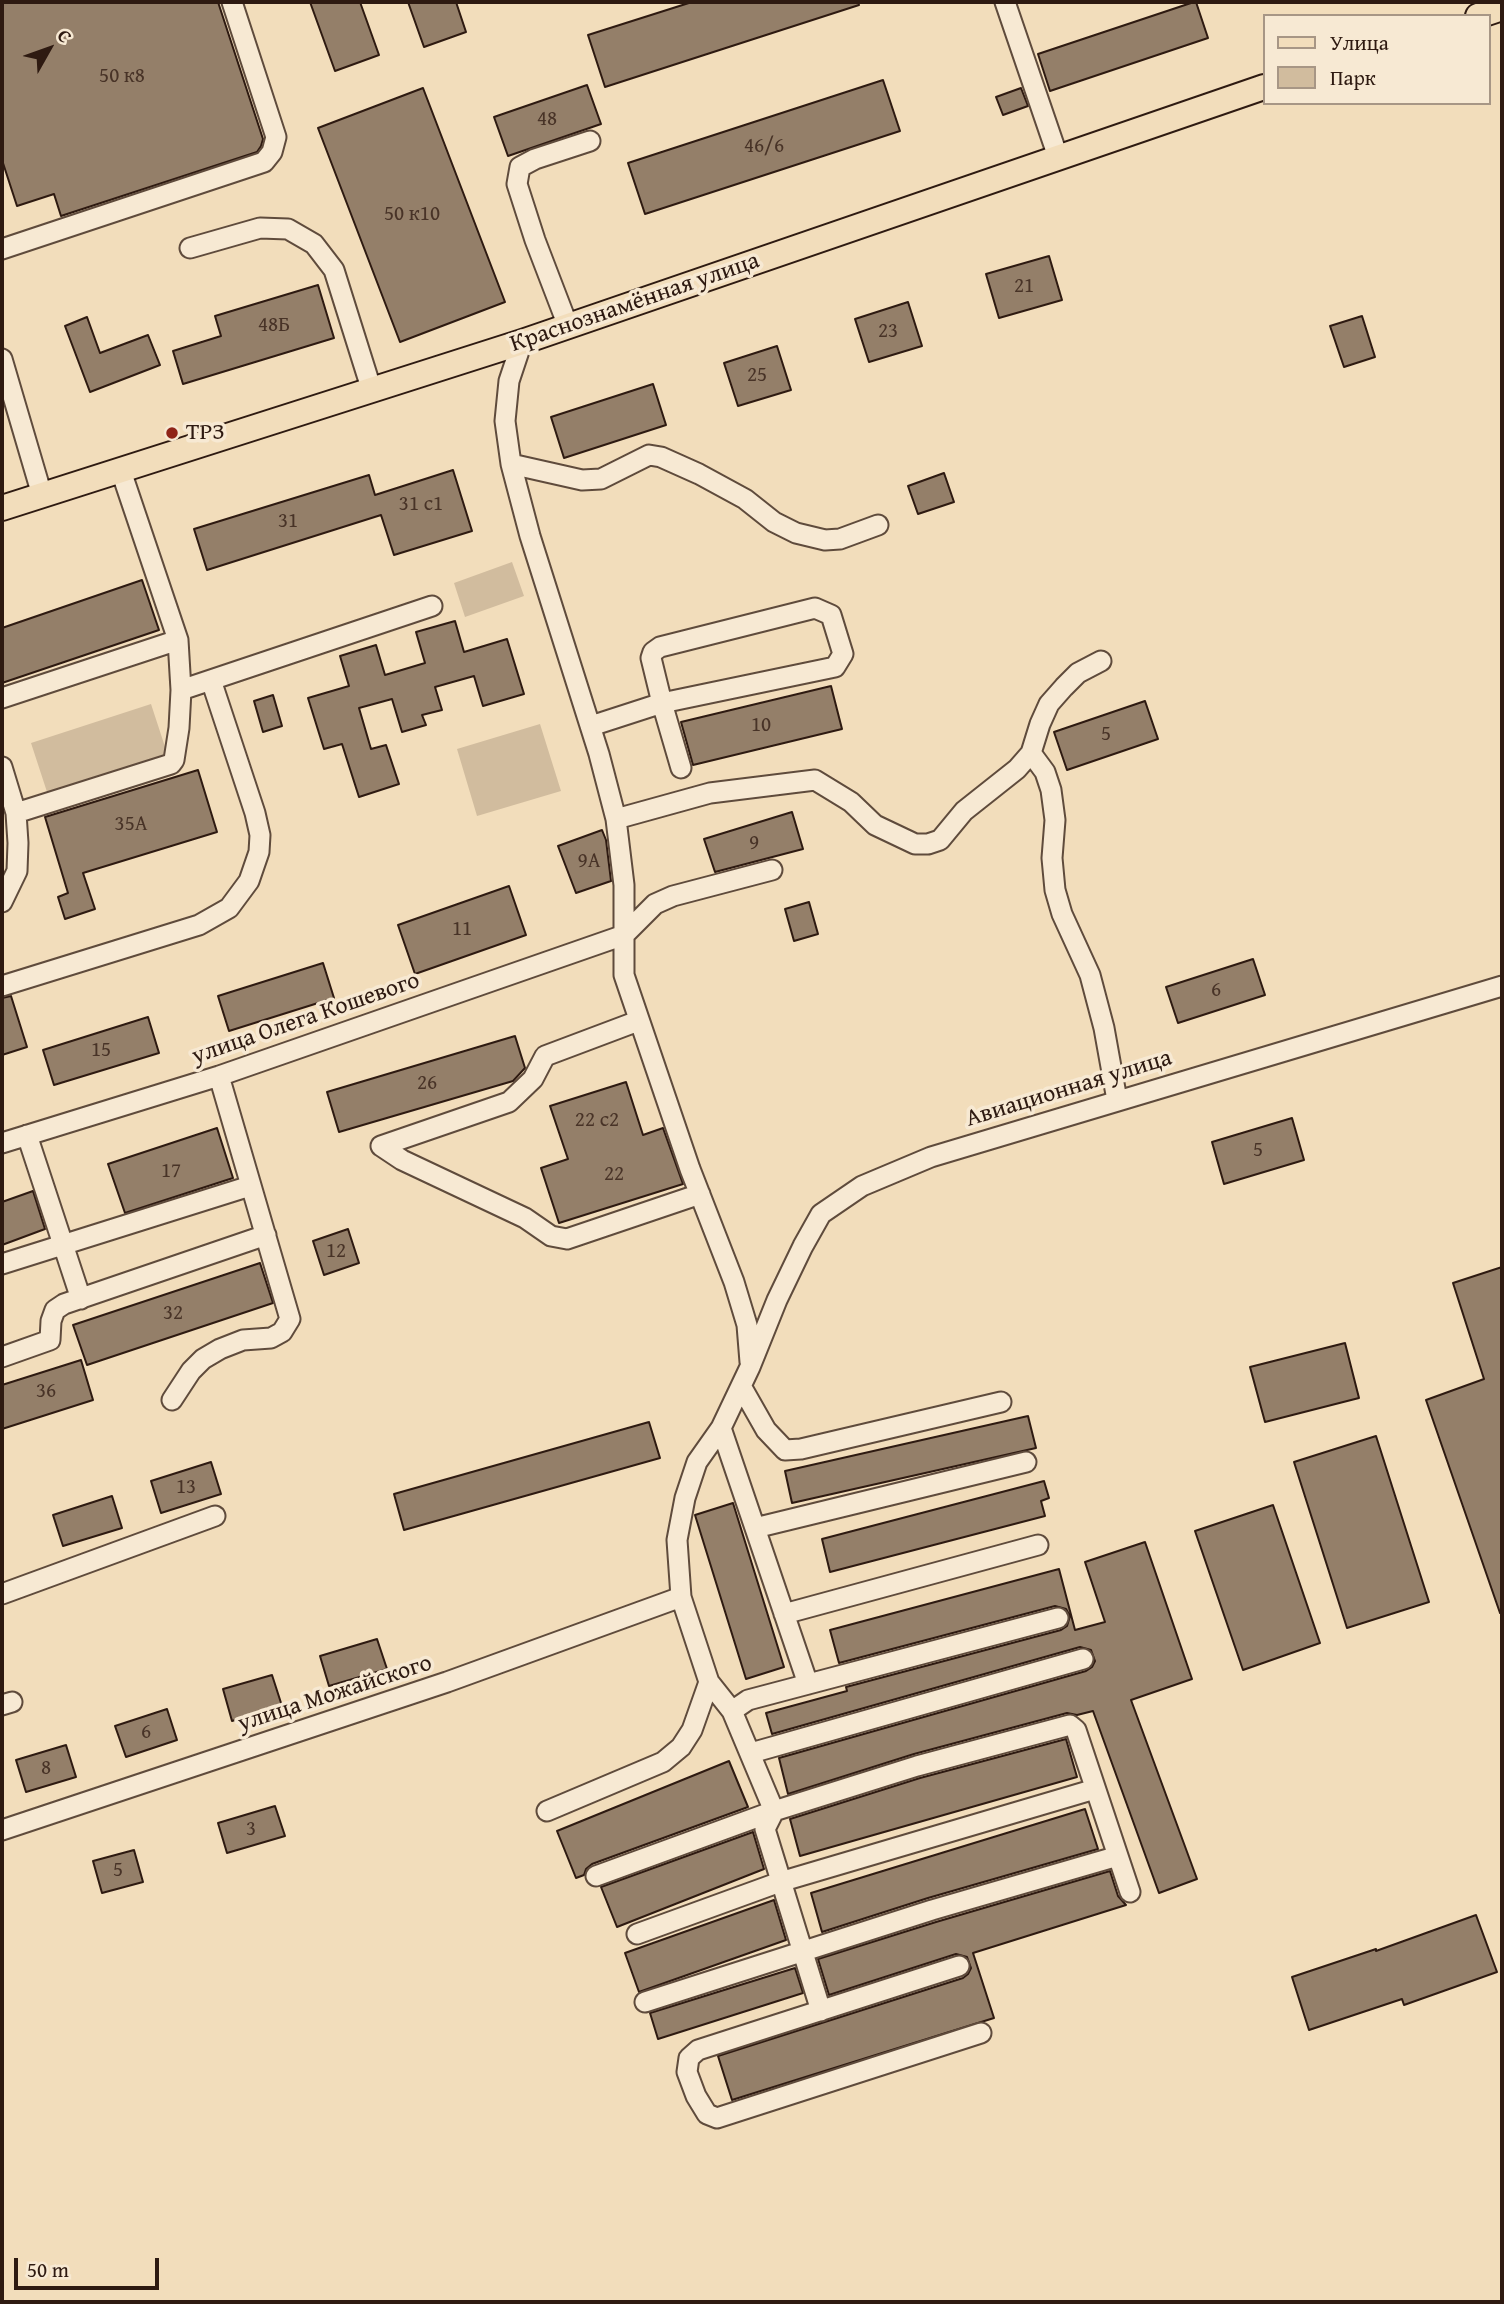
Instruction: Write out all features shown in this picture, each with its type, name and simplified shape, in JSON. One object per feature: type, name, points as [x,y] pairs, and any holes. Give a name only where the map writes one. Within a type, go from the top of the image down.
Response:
[{"type":"main road","points":[[1484,14],[1502,8]]},
{"type":"main road","name":"Краснознамённая улица","points":[[2,508],[522,342],[1058,156],[1262,89]]},
{"type":"street","points":[[2,249],[264,162],[272,152],[276,137],[232,2]]},
{"type":"street","points":[[1005,2],[1058,156]]},
{"type":"street","points":[[568,326],[517,184],[520,167],[535,159],[590,141]]},
{"type":"street","points":[[190,248],[260,228],[288,229],[314,244],[334,270],[372,391]]},
{"type":"street","points":[[522,342],[509,381],[505,421],[511,464],[530,536],[591,726],[616,819],[624,885],[624,975],[638,1021],[734,1282],[747,1325],[750,1367]]},
{"type":"street","points":[[2,359],[42,495]]},
{"type":"street","points":[[511,464],[582,480],[601,479],[649,455],[661,457],[745,499],[775,522],[796,533],[825,540],[878,525]]},
{"type":"street","points":[[16,813],[171,764],[179,727],[181,690],[178,640],[121,471]]},
{"type":"street","points":[[181,690],[432,606]]},
{"type":"street","points":[[591,726],[662,703],[835,667],[843,654],[831,615],[815,608],[660,647],[651,658],[662,703],[681,768]]},
{"type":"street","points":[[2,698],[178,640]]},
{"type":"street","points":[[616,819],[710,793],[816,779],[851,802],[875,825],[915,844],[940,841],[964,811],[1017,769],[1031,753],[1049,704],[1078,673],[1101,661]]},
{"type":"street","points":[[2,986],[199,925],[229,908],[249,881],[259,852],[260,835],[211,680]]},
{"type":"street","points":[[1031,753],[1045,772],[1051,790],[1055,820],[1052,858],[1055,890],[1062,914],[1090,975],[1118,1100]]},
{"type":"street","points":[[2,767],[16,813],[17,871],[2,902]]},
{"type":"street","points":[[624,935],[655,904],[772,870]]},
{"type":"street","name":"улица Олега Кошевого","points":[[2,1143],[219,1076],[624,935]]},
{"type":"street","name":"Авиационная улица","points":[[709,1682],[681,1597],[677,1540],[685,1498],[697,1462],[720,1428],[741,1386],[777,1300],[821,1214],[862,1186],[932,1157],[1502,986]]},
{"type":"street","points":[[638,1021],[545,1056],[533,1079],[509,1102],[382,1146],[402,1160],[524,1218],[551,1236],[567,1239],[700,1194]]},
{"type":"street","points":[[172,1400],[191,1371],[203,1359],[243,1340],[271,1338],[282,1332],[290,1319],[219,1076]]},
{"type":"street","points":[[27,1135],[81,1298]]},
{"type":"street","points":[[2,1264],[250,1186]]},
{"type":"street","points":[[2,1357],[50,1340],[51,1321],[55,1310],[81,1298],[266,1235]]},
{"type":"street","points":[[741,1386],[766,1430],[785,1450],[801,1449],[1001,1402]]},
{"type":"street","points":[[720,1428],[808,1684]]},
{"type":"street","points":[[755,1528],[1026,1462]]},
{"type":"street","points":[[2,1594],[215,1516]]},
{"type":"street","points":[[784,1614],[1038,1545]]},
{"type":"street","name":"улица Можайского","points":[[2,1830],[447,1682],[681,1597]]},
{"type":"street","points":[[732,1711],[748,1700],[1058,1618]]},
{"type":"street","points":[[751,1753],[1083,1659]]},
{"type":"street","points":[[709,1682],[732,1711],[774,1811],[765,1829],[821,2011]]},
{"type":"street","points":[[547,1811],[663,1762],[681,1747],[692,1730],[709,1682]]},
{"type":"street","points":[[597,1876],[774,1811],[917,1766],[1070,1725],[1076,1730],[1130,1892]]},
{"type":"street","points":[[638,1934],[780,1882],[1095,1788]]},
{"type":"street","points":[[645,2002],[932,1910],[1118,1856]]},
{"type":"street","points":[[959,1966],[698,2050],[689,2058],[687,2072],[696,2096],[707,2114],[717,2118],[981,2034]]},
{"type":"green space","points":[[512,562],[524,596],[465,617],[454,583]]},
{"type":"green space","points":[[151,704],[168,756],[48,795],[31,743]]},
{"type":"green space","points":[[540,724],[561,791],[477,816],[457,749]]},
{"type":"building","points":[[2,2],[218,2],[263,139],[261,146],[257,152],[61,216],[54,194],[17,206],[2,160]]},
{"type":"building","points":[[310,2],[360,2],[379,55],[335,71]]},
{"type":"building","points":[[408,2],[456,2],[466,32],[424,47]]},
{"type":"building","points":[[692,2],[858,2],[859,5],[605,87],[588,35]]},
{"type":"building","points":[[1194,2],[1208,38],[1050,91],[1038,54]]},
{"type":"building","points":[[883,80],[900,131],[645,214],[628,163]]},
{"type":"building","points":[[587,85],[601,124],[508,156],[494,117]]},
{"type":"building","points":[[423,88],[505,302],[400,342],[318,128]]},
{"type":"building","points":[[1021,88],[1028,106],[1003,115],[996,97]]},
{"type":"building","points":[[1049,256],[1062,300],[999,318],[986,274]]},
{"type":"building","points":[[318,285],[334,338],[183,384],[173,351],[221,336],[215,316]]},
{"type":"building","points":[[908,302],[922,346],[869,362],[855,319]]},
{"type":"building","points":[[1362,316],[1375,357],[1344,367],[1330,326]]},
{"type":"building","points":[[87,317],[100,353],[148,335],[160,365],[90,392],[65,326]]},
{"type":"building","points":[[777,346],[791,390],[738,406],[724,363]]},
{"type":"building","points":[[653,384],[666,425],[564,458],[551,417]]},
{"type":"building","points":[[453,470],[472,531],[394,555],[381,515],[207,570],[194,529],[369,475],[375,495]]},
{"type":"building","points":[[944,473],[954,502],[918,514],[908,486]]},
{"type":"building","points":[[142,580],[159,630],[2,683],[2,628]]},
{"type":"building","points":[[455,621],[464,652],[507,639],[524,694],[483,706],[474,676],[435,687],[442,710],[422,715],[426,725],[402,732],[392,699],[359,708],[371,749],[386,745],[399,784],[359,797],[342,744],[324,749],[308,698],[349,686],[340,656],[376,645],[385,675],[425,663],[416,632]]},
{"type":"building","points":[[831,686],[842,729],[693,765],[681,722]]},
{"type":"building","points":[[273,695],[282,726],[263,732],[254,701]]},
{"type":"building","points":[[1145,701],[1158,739],[1067,770],[1054,732]]},
{"type":"building","points":[[198,770],[217,832],[83,873],[95,909],[65,919],[58,897],[68,893],[45,817]]},
{"type":"building","points":[[792,812],[803,849],[715,872],[704,839]]},
{"type":"building","points":[[602,830],[606,840],[611,881],[576,893],[558,846]]},
{"type":"building","points":[[509,886],[526,935],[415,974],[398,925]]},
{"type":"building","points":[[809,902],[818,934],[794,941],[785,909]]},
{"type":"building","points":[[1253,959],[1265,995],[1178,1023],[1166,987]]},
{"type":"building","points":[[323,963],[334,998],[229,1031],[218,996]]},
{"type":"building","points":[[11,996],[27,1047],[2,1055],[2,998]]},
{"type":"building","points":[[148,1017],[159,1053],[54,1085],[43,1050]]},
{"type":"building","points":[[515,1036],[525,1068],[513,1081],[339,1132],[327,1092]]},
{"type":"building","points":[[626,1082],[643,1135],[663,1128],[683,1184],[559,1223],[541,1168],[568,1159],[550,1106]]},
{"type":"building","points":[[1292,1118],[1304,1160],[1224,1184],[1212,1142]]},
{"type":"building","points":[[217,1128],[233,1178],[125,1213],[108,1164]]},
{"type":"building","points":[[33,1191],[45,1229],[2,1245],[2,1202]]},
{"type":"building","points":[[348,1229],[359,1263],[324,1275],[313,1241]]},
{"type":"building","points":[[260,1263],[273,1303],[87,1365],[73,1325]]},
{"type":"building","points":[[1502,1267],[1500,1613],[1426,1400],[1484,1379],[1453,1283]]},
{"type":"building","points":[[1345,1343],[1359,1398],[1265,1422],[1250,1367]]},
{"type":"building","points":[[81,1360],[93,1400],[2,1429],[2,1385]]},
{"type":"building","points":[[1028,1416],[1036,1448],[792,1503],[785,1471]]},
{"type":"building","points":[[649,1422],[660,1458],[404,1530],[394,1494]]},
{"type":"building","points":[[1376,1436],[1429,1602],[1347,1628],[1294,1462]]},
{"type":"building","points":[[211,1462],[221,1494],[161,1513],[151,1481]]},
{"type":"building","points":[[1044,1481],[1049,1498],[1041,1501],[1045,1516],[830,1572],[822,1539]]},
{"type":"building","points":[[112,1496],[122,1528],[63,1546],[53,1515]]},
{"type":"building","points":[[733,1503],[784,1667],[746,1679],[695,1515]]},
{"type":"building","points":[[1273,1505],[1320,1643],[1243,1670],[1195,1531]]},
{"type":"building","points":[[1145,1542],[1192,1679],[1131,1700],[1197,1879],[1159,1893],[1093,1711],[1077,1715],[1067,1713],[914,1754],[788,1794],[779,1758],[1086,1671],[1095,1661],[1091,1650],[1080,1647],[772,1734],[766,1713],[847,1691],[846,1687],[1061,1630],[1067,1626],[1070,1616],[1066,1609],[1055,1606],[839,1663],[830,1630],[1059,1569],[1075,1630],[1105,1622],[1085,1562]]},
{"type":"building","points":[[377,1639],[387,1669],[329,1686],[320,1656]]},
{"type":"building","points":[[272,1675],[282,1706],[232,1721],[223,1689]]},
{"type":"building","points":[[167,1709],[177,1740],[126,1757],[115,1726]]},
{"type":"building","points":[[1066,1739],[1077,1777],[800,1856],[790,1819],[920,1778]]},
{"type":"building","points":[[66,1745],[76,1777],[26,1792],[16,1760]]},
{"type":"building","points":[[729,1761],[748,1807],[592,1864],[584,1875],[576,1878],[557,1831]]},
{"type":"building","points":[[275,1806],[285,1836],[227,1853],[218,1823]]},
{"type":"building","points":[[1085,1809],[1098,1849],[822,1932],[811,1893]]},
{"type":"building","points":[[753,1832],[764,1869],[617,1927],[601,1887]]},
{"type":"building","points":[[134,1850],[143,1882],[102,1893],[93,1861]]},
{"type":"building","points":[[1110,1871],[1118,1896],[1126,1905],[973,1953],[994,2018],[732,2100],[718,2056],[963,1978],[971,1968],[967,1957],[956,1954],[829,1995],[818,1959]]},
{"type":"building","points":[[774,1900],[786,1940],[639,1992],[625,1953]]},
{"type":"building","points":[[1476,1915],[1497,1972],[1404,2005],[1402,1999],[1309,2030],[1292,1977],[1376,1951]]},
{"type":"building","points":[[795,1968],[803,1993],[658,2039],[650,2013]]},
{"type":"place","name":"ТРЗ","points":[[172,433]]}]
